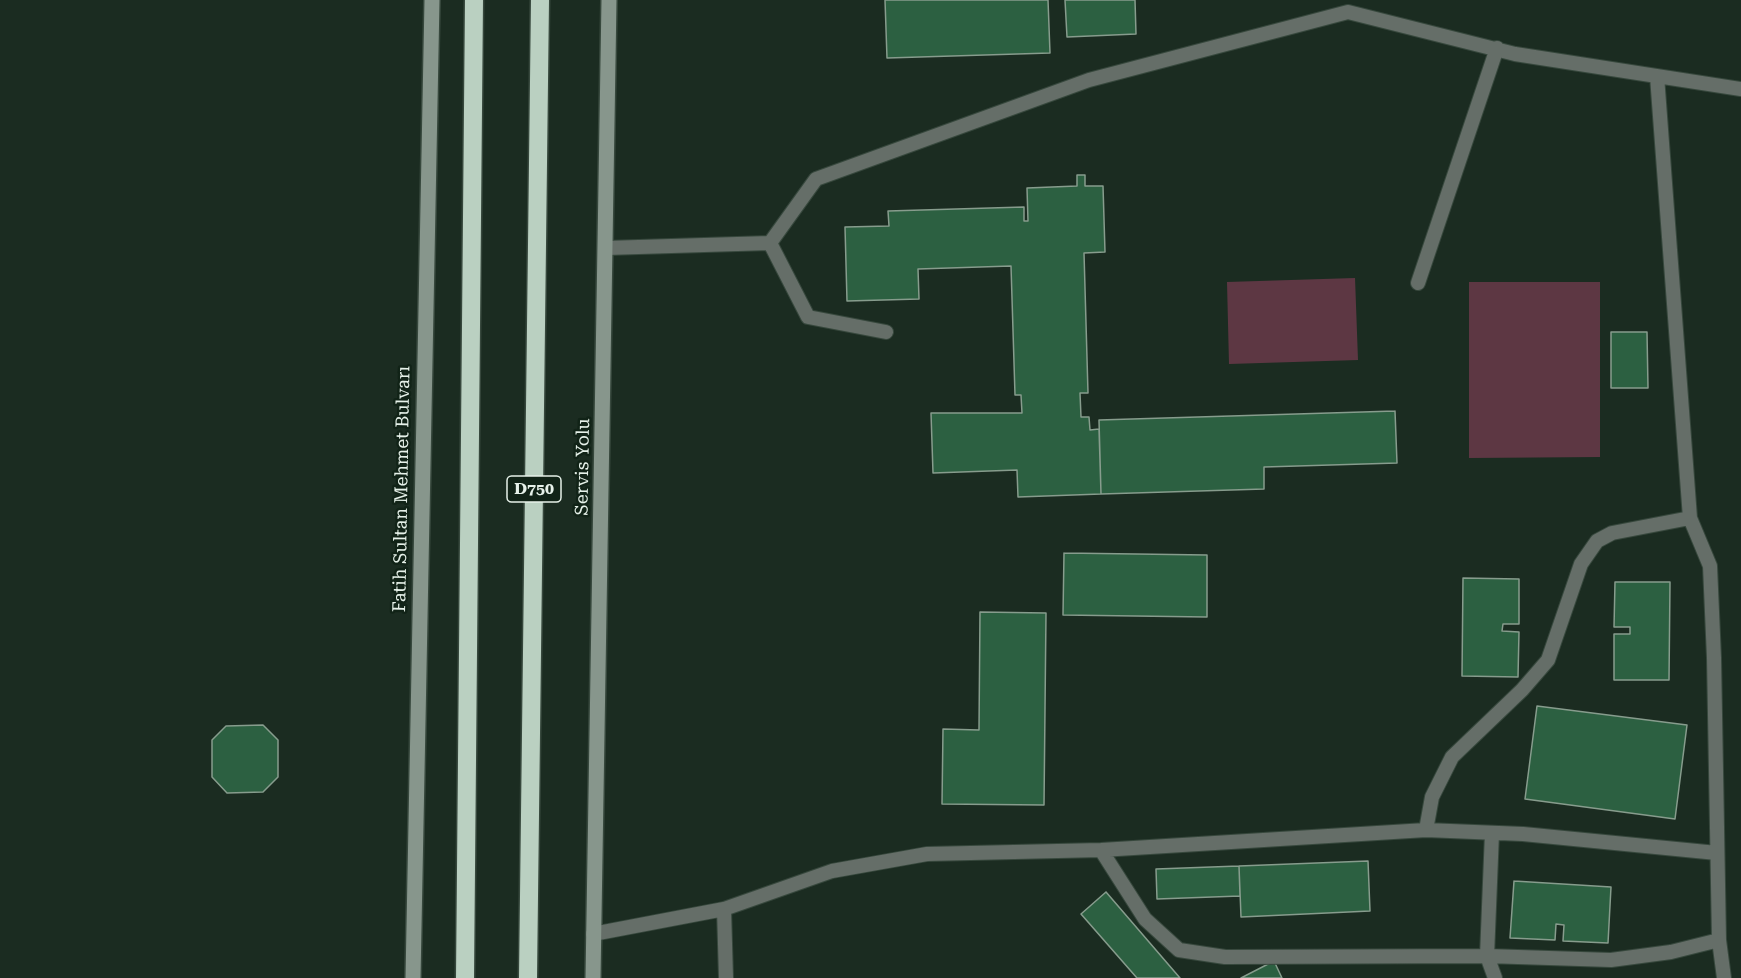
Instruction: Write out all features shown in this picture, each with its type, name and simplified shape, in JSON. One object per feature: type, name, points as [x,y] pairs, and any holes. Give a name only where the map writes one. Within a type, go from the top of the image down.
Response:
[{"type":"highway","points":[[465,978],[474,0]]},
{"type":"highway","name":"D750","points":[[528,978],[540,0]]},
{"type":"street","name":"Fatih Sultan Mehmet Bulvarı","points":[[413,978],[432,0]]},
{"type":"street","name":"Servis Yolu","points":[[593,978],[609,0]]},
{"type":"lane","points":[[770,243],[816,179],[1089,80],[1348,12],[1515,54],[1741,89]]},
{"type":"lane","points":[[1418,283],[1497,48]]},
{"type":"lane","points":[[1657,76],[1690,518],[1710,566],[1719,940],[1724,978]]},
{"type":"lane","points":[[606,248],[770,243]]},
{"type":"lane","points":[[770,243],[808,317],[886,332]]},
{"type":"lane","points":[[1426,830],[1432,797],[1452,757],[1522,690],[1548,660],[1581,564],[1597,541],[1612,532],[1690,518]]},
{"type":"lane","points":[[593,934],[724,909],[832,871],[927,854],[1101,850],[1426,830],[1492,833],[1717,853]]},
{"type":"lane","points":[[1492,833],[1487,956],[1495,978]]},
{"type":"lane","points":[[1101,850],[1145,919],[1179,950],[1225,957],[1487,956],[1611,960],[1671,952],[1719,940]]},
{"type":"lane","points":[[724,909],[726,978]]},
{"type":"shaded area","points":[[1355,278],[1358,360],[1229,364],[1227,282]]},
{"type":"shaded area","points":[[1469,282],[1600,282],[1600,457],[1469,458]]},
{"type":"building","points":[[885,0],[1048,0],[1050,53],[887,58]]},
{"type":"building","points":[[1065,0],[1135,0],[1136,34],[1067,37]]},
{"type":"building","points":[[1077,175],[1085,175],[1085,186],[1103,186],[1105,252],[1084,253],[1088,393],[1080,393],[1081,417],[1089,417],[1090,430],[1099,429],[1101,494],[1018,497],[1017,470],[933,473],[931,413],[1022,413],[1021,395],[1015,395],[1011,266],[918,269],[919,299],[847,301],[845,227],[889,226],[888,211],[1024,207],[1024,221],[1028,221],[1027,188],[1077,186]]},
{"type":"building","points":[[1611,332],[1647,332],[1648,388],[1611,388]]},
{"type":"building","points":[[1395,411],[1397,463],[1264,467],[1264,489],[1101,494],[1099,420]]},
{"type":"building","points":[[1064,553],[1207,555],[1207,617],[1063,615]]},
{"type":"building","points":[[1463,578],[1519,579],[1519,624],[1503,624],[1502,631],[1519,632],[1518,677],[1462,676]]},
{"type":"building","points":[[1615,582],[1670,582],[1669,680],[1614,680],[1614,634],[1630,634],[1630,627],[1614,627]]},
{"type":"building","points":[[980,612],[1046,613],[1044,805],[942,804],[943,729],[979,730]]},
{"type":"building","points":[[1537,706],[1687,725],[1675,819],[1525,799]]},
{"type":"building","points":[[263,725],[278,740],[278,777],[263,792],[227,793],[212,777],[212,740],[226,726]]},
{"type":"building","points":[[1368,861],[1370,911],[1241,917],[1239,866]]},
{"type":"building","points":[[1239,866],[1240,896],[1157,899],[1156,869]]},
{"type":"building","points":[[1514,881],[1611,887],[1608,943],[1563,941],[1564,925],[1556,924],[1555,940],[1510,938]]},
{"type":"building","points":[[1106,892],[1180,978],[1137,978],[1081,914]]},
{"type":"building","points":[[1274,961],[1282,978],[1241,978]]}]
